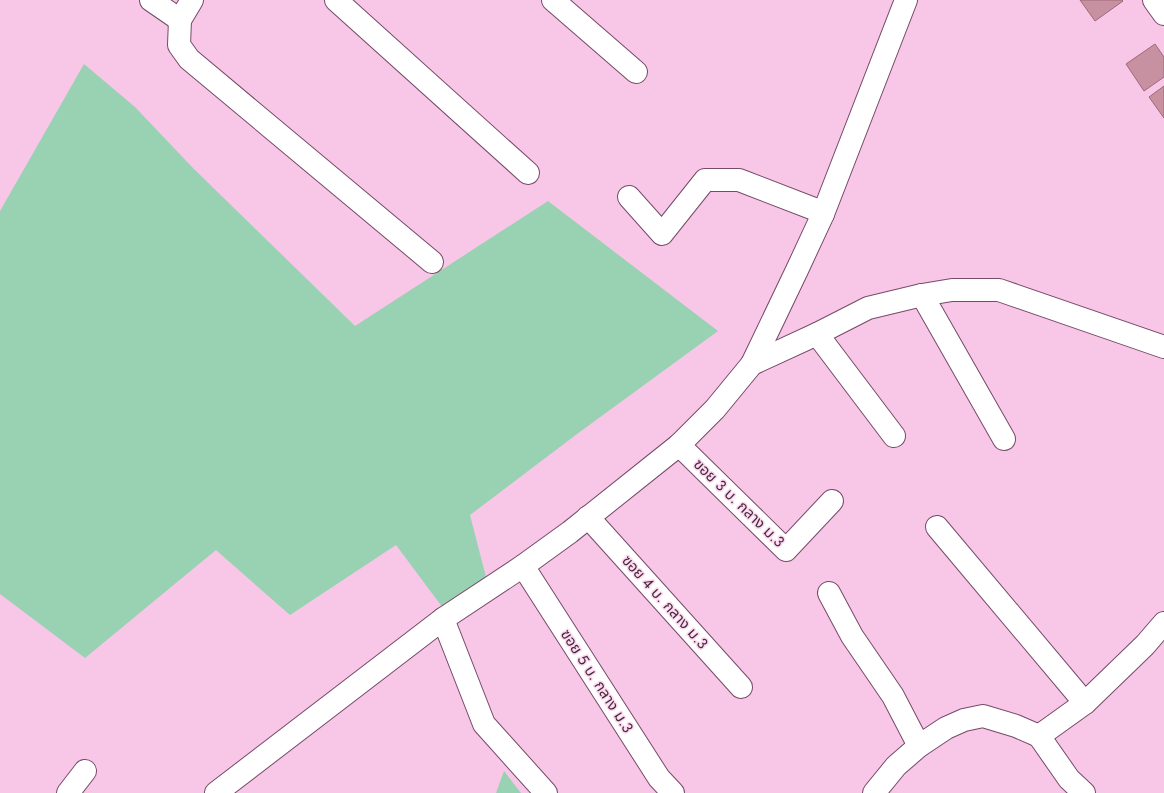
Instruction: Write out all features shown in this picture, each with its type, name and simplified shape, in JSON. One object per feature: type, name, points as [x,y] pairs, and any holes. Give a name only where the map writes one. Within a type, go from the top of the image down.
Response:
[{"type":"street","points":[[151,0],[180,20]]},
{"type":"street","points":[[192,0],[180,20],[180,45],[189,60],[432,262]]},
{"type":"street","points":[[336,0],[528,173]]},
{"type":"street","points":[[553,0],[636,72]]},
{"type":"street","points":[[216,793],[443,619],[523,566],[588,517],[679,445],[715,409],[752,364],[823,214],[906,0]]},
{"type":"street","points":[[1154,0],[1164,14]]},
{"type":"street","points":[[629,197],[662,234],[705,180],[739,180],[822,212],[823,214]]},
{"type":"street","points":[[752,364],[817,334],[868,308],[922,295],[952,290],[999,290],[1164,348]]},
{"type":"street","points":[[922,295],[1004,439]]},
{"type":"street","points":[[817,334],[894,436]]},
{"type":"street","name":"ฃอย 3 บ. กลาง ม.3","points":[[679,445],[786,550],[832,501]]},
{"type":"street","name":"ฃอย 4 บ. กลาง ม.3","points":[[588,517],[741,687]]},
{"type":"street","points":[[937,527],[1085,703]]},
{"type":"street","name":"ฃอย 5 บ. กลาง ม.3","points":[[523,566],[659,778],[673,793]]},
{"type":"street","points":[[829,594],[852,636],[893,696],[919,746]]},
{"type":"street","points":[[443,619],[484,724],[546,793]]},
{"type":"street","points":[[1039,736],[1085,703],[1145,645],[1164,623]]},
{"type":"street","points":[[874,793],[896,766],[919,746],[946,728],[964,720],[983,716],[1016,726],[1039,736],[1070,788]]},
{"type":"street","points":[[68,793],[85,771]]},
{"type":"green space","points":[[84,64],[135,107],[193,168],[355,326],[548,201],[718,331],[577,434],[470,515],[487,581],[443,608],[396,545],[290,615],[216,550],[85,658],[0,594],[0,211]]},
{"type":"green space","points":[[504,771],[521,793],[496,793]]},
{"type":"building","points":[[1080,0],[1122,0],[1123,1],[1095,21]]},
{"type":"building","points":[[1155,44],[1164,57],[1164,77],[1144,91],[1126,64]]},
{"type":"building","points":[[1164,86],[1164,118],[1149,97]]}]
